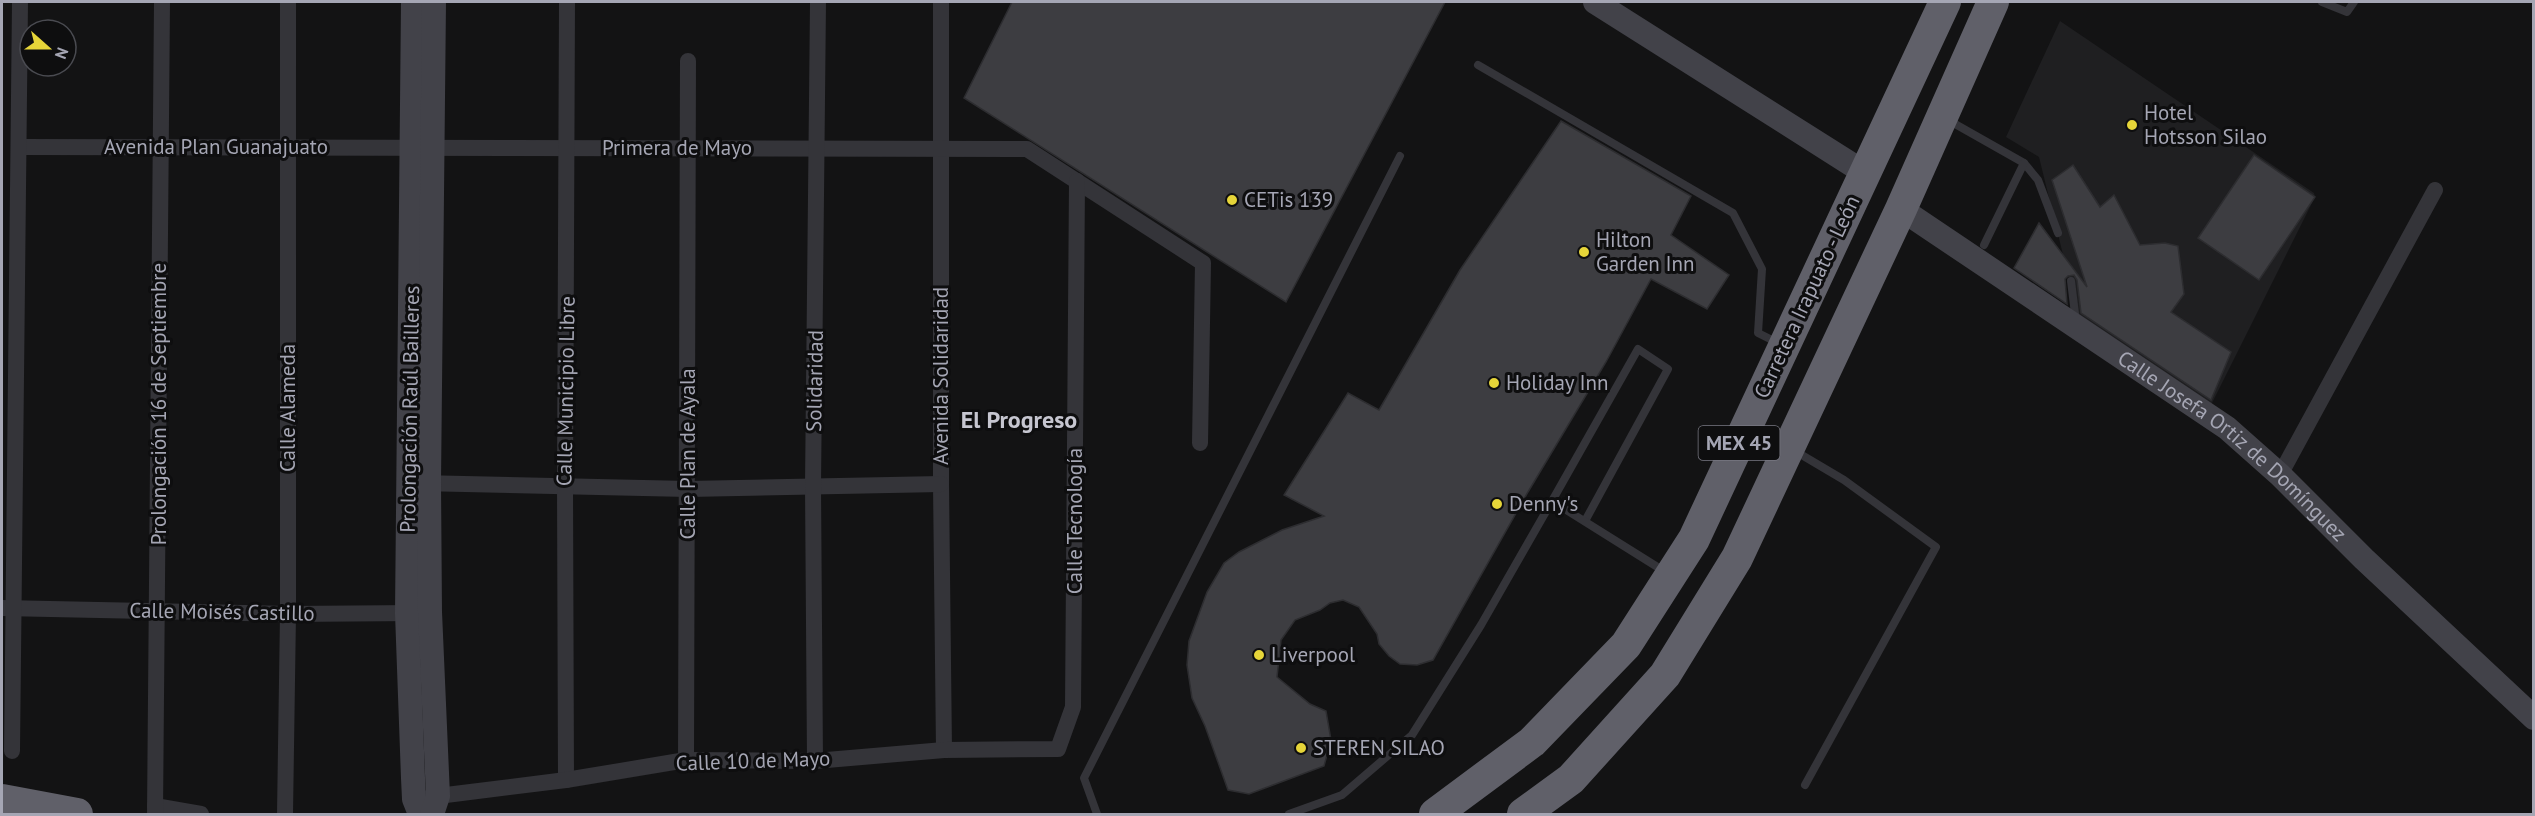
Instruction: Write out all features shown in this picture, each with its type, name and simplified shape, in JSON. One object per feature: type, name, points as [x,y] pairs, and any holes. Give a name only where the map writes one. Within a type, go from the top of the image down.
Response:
[{"type":"highway","name":"Carretera Irapuato - León","points":[[1435,814],[1532,742],[1626,645],[1694,539],[1945,2]]},
{"type":"highway","name":"MEX 45","points":[[1523,814],[1571,779],[1665,675],[1737,558],[1901,209],[1993,2]]},
{"type":"highway","points":[[2,800],[77,814]]},
{"type":"street","points":[[12,751],[8,608],[19,147],[20,2]]},
{"type":"street","name":"Prolongación 16 de Septiembre","points":[[155,810],[162,2]]},
{"type":"street","name":"Calle Alameda","points":[[285,814],[288,614],[288,2]]},
{"type":"street","name":"Prolongación Raúl Bailleres","points":[[413,2],[423,146]]},
{"type":"street","name":"Prolongación Raúl Bailleres","points":[[426,806],[419,612],[419,483],[423,146],[434,2]]},
{"type":"street","name":"Calle Municipio Libre","points":[[566,780],[567,2]]},
{"type":"street","name":"Solidaridad","points":[[815,761],[813,486],[818,2]]},
{"type":"street","name":"Avenida Solidaridad","points":[[941,2],[941,484],[944,750]]},
{"type":"street","points":[[1594,2],[1865,173]]},
{"type":"street","name":"Calle Plan de Ayala","points":[[686,760],[688,61]]},
{"type":"street","name":"Avenida Plan Guanajuato","points":[[19,147],[423,146]]},
{"type":"street","name":"Primera de Mayo","points":[[423,146],[1028,149],[1203,263],[1200,443]]},
{"type":"street","name":"Calle Tecnología","points":[[1058,749],[1073,706],[1077,181]]},
{"type":"street","points":[[2280,475],[2435,190]]},
{"type":"street","name":"Calle Josefa Ortiz de Domínguez","points":[[1901,209],[2076,329],[2227,428],[2280,475],[2364,559],[2534,718]]},
{"type":"street","points":[[419,483],[688,489],[941,484]]},
{"type":"street","name":"Calle Moisés Castillo","points":[[8,608],[288,614],[419,612]]},
{"type":"street","name":"Calle 10 de Mayo","points":[[426,806],[686,760],[815,761],[944,750],[1058,749]]},
{"type":"street","points":[[155,810],[201,814]]},
{"type":"lane","points":[[2322,2],[2347,12],[2354,2]]},
{"type":"lane","points":[[1478,65],[1733,213],[1762,269],[1758,333],[1784,346]]},
{"type":"lane","points":[[1942,117],[2024,163],[2038,180],[2058,233]]},
{"type":"lane","points":[[1096,814],[1084,778],[1400,156]]},
{"type":"lane","points":[[1984,245],[2024,163]]},
{"type":"lane","points":[[2071,281],[2076,329]]},
{"type":"lane","points":[[1289,814],[1342,795],[1412,735],[1481,625],[1638,349],[1668,369],[1585,521]]},
{"type":"lane","points":[[1789,448],[1844,480],[1936,547],[1805,786]]},
{"type":"lane","points":[[1552,501],[1671,575]]},
{"type":"shaded area","points":[[2060,21],[2314,193],[2315,197],[2211,405],[2081,328],[2039,157],[2006,137]]},
{"type":"building","name":"CETis 139","points":[[1012,2],[1445,2],[1286,302],[964,98]]},
{"type":"building","points":[[1561,121],[1691,196],[1671,235],[1729,275],[1707,309],[1651,279],[1606,362],[1528,492],[1433,660],[1417,665],[1400,664],[1379,644],[1377,634],[1359,607],[1343,600],[1330,603],[1320,610],[1295,620],[1281,640],[1277,677],[1310,704],[1326,711],[1331,740],[1324,766],[1249,794],[1228,790],[1205,726],[1192,698],[1187,665],[1189,641],[1207,592],[1224,563],[1239,552],[1282,530],[1324,516],[1284,495],[1348,393],[1379,410],[1460,270]]},
{"type":"building","points":[[2254,155],[2315,197],[2259,280],[2198,238]]},
{"type":"building","points":[[2073,165],[2100,207],[2114,195],[2140,245],[2165,243],[2178,246],[2184,294],[2171,312],[2231,352],[2211,400],[2081,313],[2077,280],[2074,275],[2065,279],[2067,304],[2014,268],[2039,223],[2087,287],[2052,180]]},
{"type":"place","name":"Hotel Hotsson Silao","points":[[2132,125]]},
{"type":"place","name":"CETis 139","points":[[1232,200]]},
{"type":"place","name":"Hilton Garden Inn","points":[[1584,252]]},
{"type":"place","name":"Holiday Inn","points":[[1494,383]]},
{"type":"place","name":"Denny's","points":[[1497,504]]},
{"type":"place","name":"Liverpool","points":[[1259,655]]},
{"type":"place","name":"STEREN SILAO","points":[[1301,748]]},
{"type":"district","name":"El Progreso","points":[[1019,420]]}]
